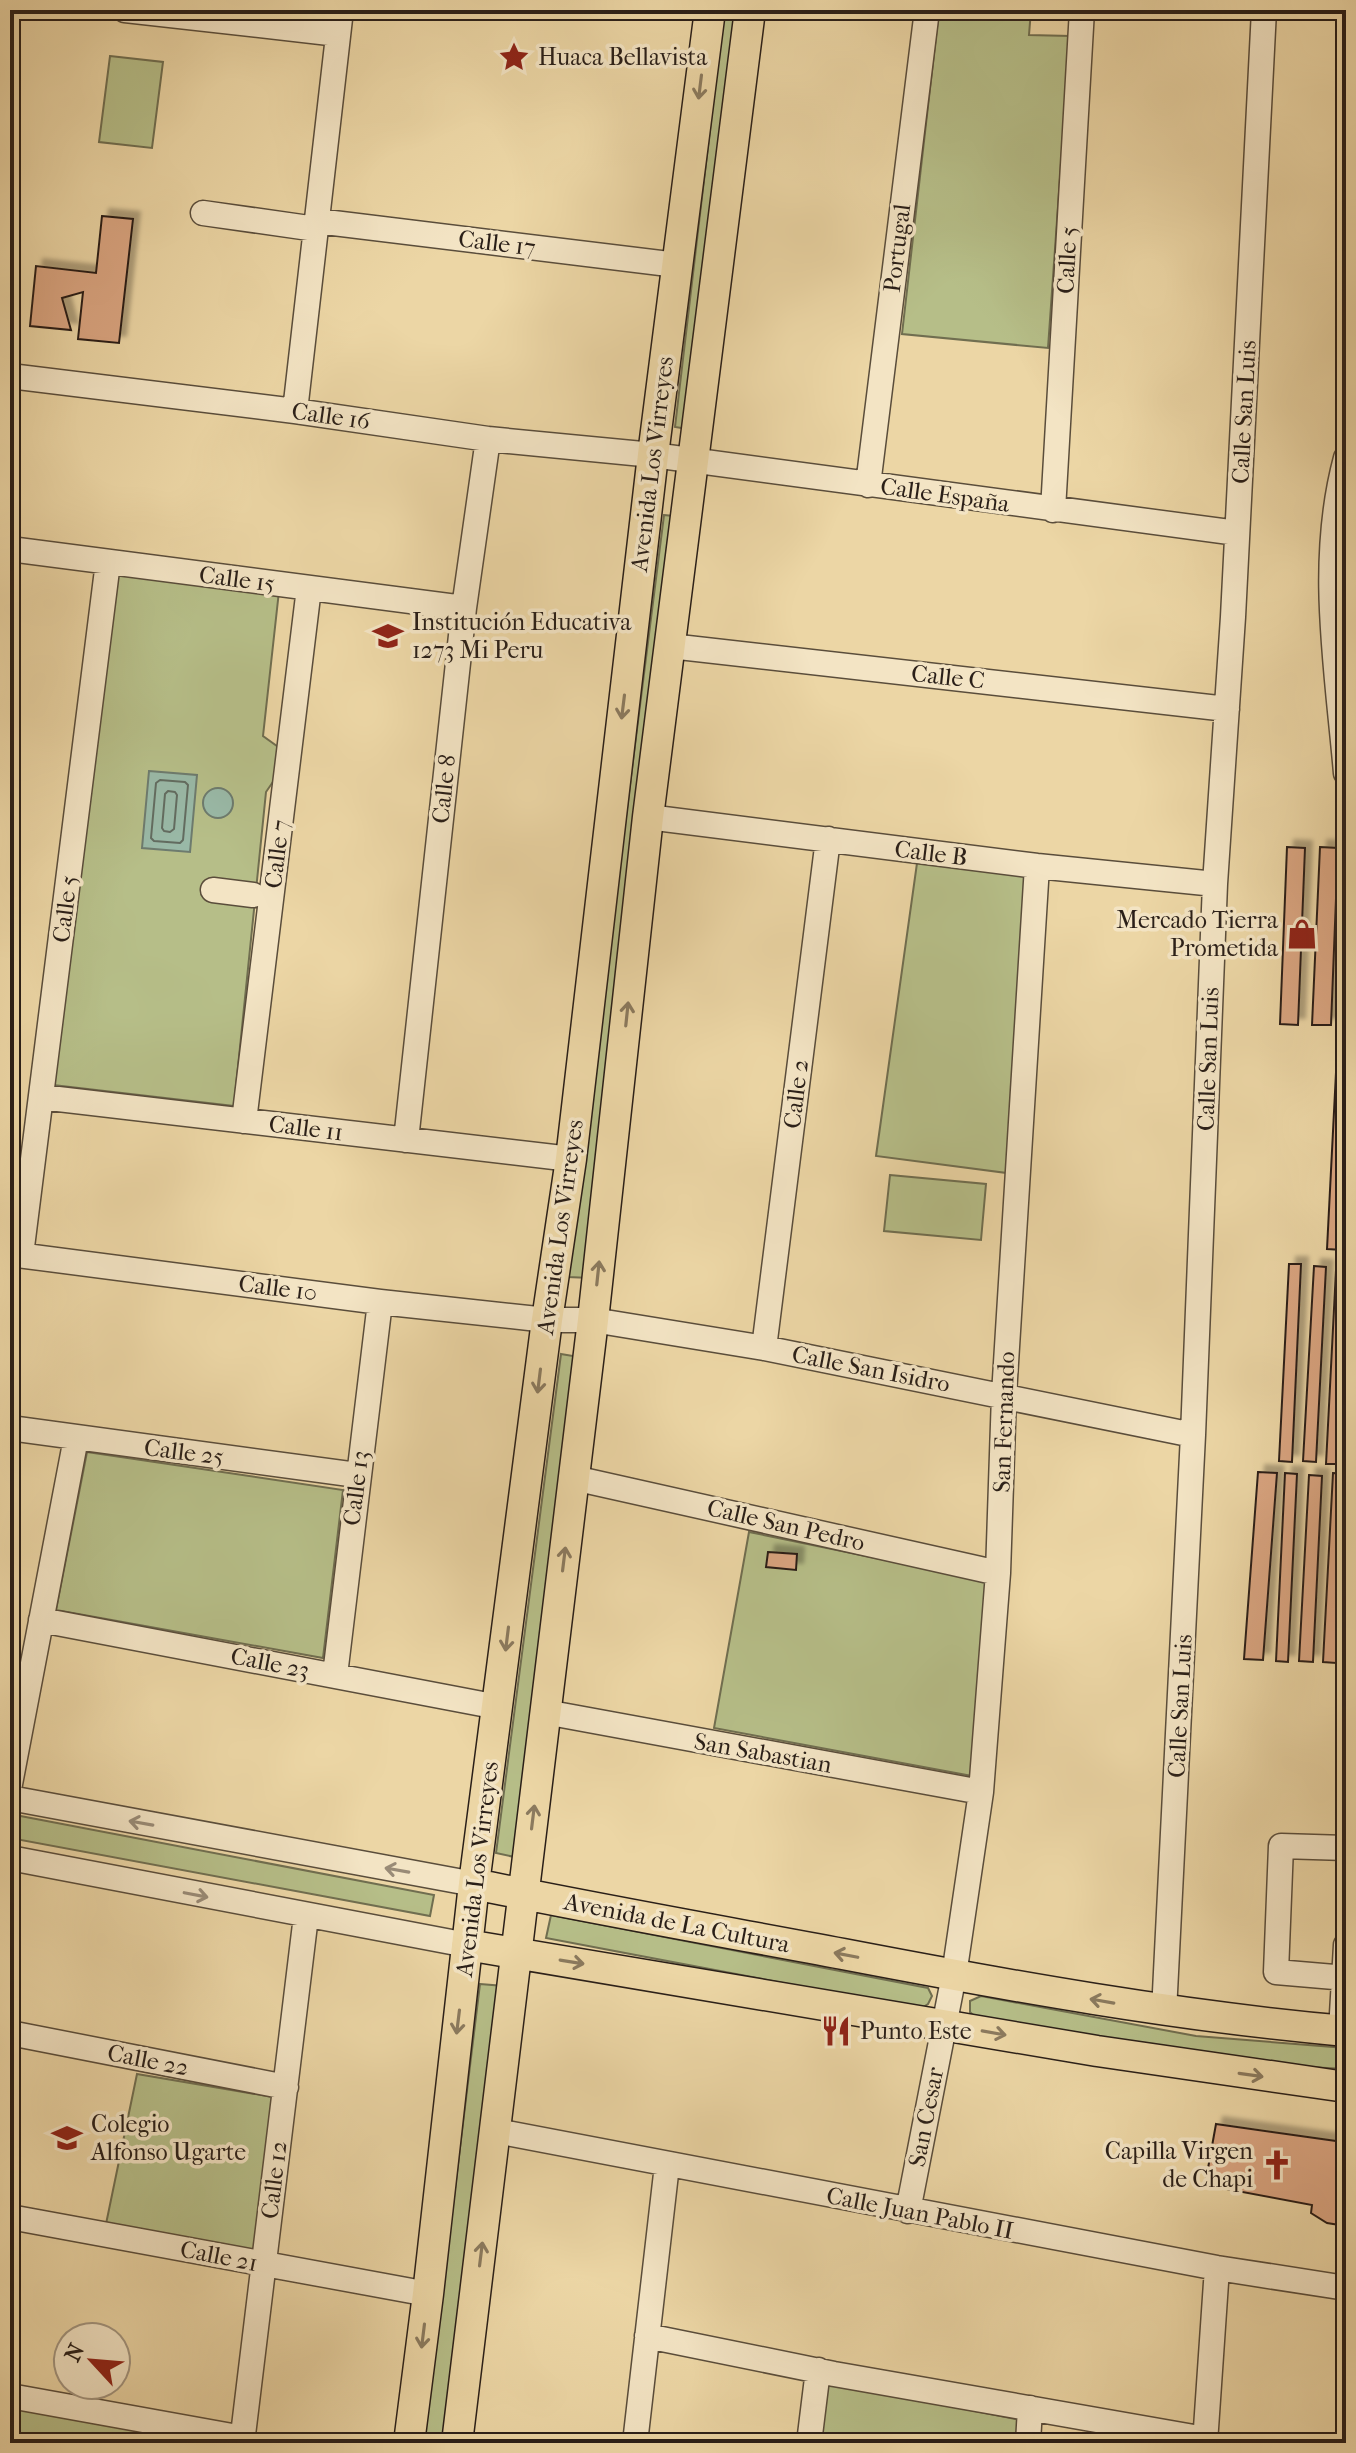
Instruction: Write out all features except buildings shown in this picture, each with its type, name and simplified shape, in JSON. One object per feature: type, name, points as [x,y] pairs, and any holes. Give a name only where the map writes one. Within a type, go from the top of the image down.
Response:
[{"type":"main road","name":"Avenida Los Virreyes","points":[[409,2443],[474,1884],[547,1320],[571,1159],[653,455],[710,10]]},
{"type":"main road","name":"Avenida Los Virreyes","points":[[457,2443],[593,1320],[648,817],[750,10]]},
{"type":"main road","name":"Avenida de La Cultura","points":[[474,1884],[1164,2012],[1343,2031]]},
{"type":"main road","points":[[467,1945],[1097,2051],[1346,2087]]},
{"type":"street","points":[[125,10],[340,22],[295,411]]},
{"type":"street","name":"Portugal","points":[[868,485],[927,10]]},
{"type":"street","name":"Calle 5","points":[[1053,510],[1082,10]]},
{"type":"street","name":"Calle San Luis","points":[[1164,2012],[1193,1435],[1215,884],[1264,10]]},
{"type":"street","name":"Calle 17","points":[[203,213],[677,265]]},
{"type":"street","name":"Calle 16","points":[[10,376],[295,411],[488,439],[653,455]]},
{"type":"street","name":"Calle 8","points":[[406,1140],[464,608],[488,439]]},
{"type":"street","name":"Calle España","points":[[653,455],[1237,533]]},
{"type":"street","points":[[1346,458],[1335,497],[1330,591],[1346,773]]},
{"type":"street","name":"Calle 15","points":[[10,549],[464,608]]},
{"type":"street","name":"Calle 5","points":[[15,1254],[41,1097],[108,562]]},
{"type":"street","name":"Calle 7","points":[[244,1121],[309,588]]},
{"type":"street","name":"Calle C","points":[[670,646],[1227,709]]},
{"type":"street","name":"Calle B","points":[[648,817],[1037,866],[1215,884]]},
{"type":"street","name":"Calle 2","points":[[764,1348],[828,839]]},
{"type":"street","name":"San Fernando","points":[[954,1975],[981,1792],[998,1573],[1004,1395],[1037,866]]},
{"type":"street","points":[[213,890],[253,895]]},
{"type":"street","name":"Calle 11","points":[[41,1097],[571,1159]]},
{"type":"street","name":"Calle 10","points":[[15,1254],[380,1302],[547,1320]]},
{"type":"street","name":"Calle 13","points":[[335,1675],[380,1302]]},
{"type":"street","name":"Calle San Isidro","points":[[547,1320],[593,1320],[764,1348],[1193,1435]]},
{"type":"street","name":"Calle 25","points":[[10,1428],[357,1475]]},
{"type":"street","points":[[10,1784],[76,1438]]},
{"type":"street","name":"Calle San Pedro","points":[[574,1478],[998,1573]]},
{"type":"street","name":"Calle 23","points":[[41,1620],[498,1707]]},
{"type":"street","name":"San Sabastian","points":[[545,1712],[981,1792]]},
{"type":"street","name":"Avenida de La Cultura","points":[[10,1798],[474,1884]]},
{"type":"street","points":[[1345,1978],[1276,1972],[1281,1846],[1346,1848]]},
{"type":"street","points":[[10,1858],[467,1945]]},
{"type":"street","name":"Calle 12","points":[[243,2440],[306,1916]]},
{"type":"street","points":[[1343,2031],[1346,1945]]},
{"type":"street","name":"San Cesar","points":[[908,2211],[954,1975]]},
{"type":"street","name":"Calle 22","points":[[10,2033],[286,2087]]},
{"type":"street","name":"Calle Juan Pablo II","points":[[496,2131],[908,2211],[1217,2268],[1346,2288]]},
{"type":"street","points":[[635,2443],[667,2165]]},
{"type":"street","name":"Calle 21","points":[[10,2217],[428,2294]]},
{"type":"street","points":[[647,2336],[1205,2441],[1217,2268]]},
{"type":"street","points":[[809,2443],[818,2370]]},
{"type":"street","points":[[10,2396],[243,2440]]},
{"type":"street","points":[[1028,2443],[1030,2408]]},
{"type":"green space","points":[[724,10],[742,10],[694,430],[675,427]]},
{"type":"green space","points":[[939,10],[1031,10],[1029,35],[1070,36],[1048,348],[902,334]]},
{"type":"green space","points":[[110,56],[163,62],[152,148],[99,142]]},
{"type":"green space","points":[[664,515],[683,517],[590,1278],[568,1277]]},
{"type":"green space","points":[[113,574],[279,591],[263,736],[281,749],[279,773],[266,792],[234,1106],[53,1085]]},
{"type":"green space","points":[[918,856],[1029,877],[1007,1173],[876,1156]]},
{"type":"green space","points":[[890,1175],[986,1184],[981,1240],[884,1231]]},
{"type":"green space","points":[[561,1354],[579,1357],[519,1858],[496,1853]]},
{"type":"green space","points":[[87,1452],[343,1490],[323,1658],[56,1610]]},
{"type":"green space","points":[[749,1532],[988,1581],[972,1776],[714,1728]]},
{"type":"green space","points":[[10,1814],[434,1895],[430,1916],[10,1838]]},
{"type":"green space","points":[[551,1915],[928,1988],[932,1996],[928,2004],[920,2009],[546,1938]]},
{"type":"green space","points":[[480,1984],[504,1986],[449,2443],[424,2443]]},
{"type":"green space","points":[[981,1996],[1196,2036],[1346,2048],[1346,2069],[1209,2062],[975,2017],[970,2012],[970,2001]]},
{"type":"green space","points":[[137,2074],[273,2097],[252,2251],[106,2224]]},
{"type":"green space","points":[[828,2382],[1020,2420],[1019,2443],[821,2443]]},
{"type":"green space","points":[[10,2405],[211,2443],[10,2443]]},
{"type":"water","points":[[149,771],[197,775],[190,852],[142,848]]},
{"type":"water","points":[[218,788],[224,789],[232,797],[232,809],[224,817],[218,818],[212,817],[204,809],[203,803],[204,797],[212,789]]},
{"type":"place","name":"Huaca Bellavista","points":[[514,57]]},
{"type":"place","name":"Institución Educativa 1273 Mi Peru","points":[[388,636]]},
{"type":"place","name":"Mercado Tierra Prometida","points":[[1302,934]]},
{"type":"place","name":"Punto Este","points":[[836,2031]]},
{"type":"place","name":"Colegio Alfonso Ugarte","points":[[67,2138]]},
{"type":"place","name":"Capilla Virgen de Chapi","points":[[1277,2165]]}]
